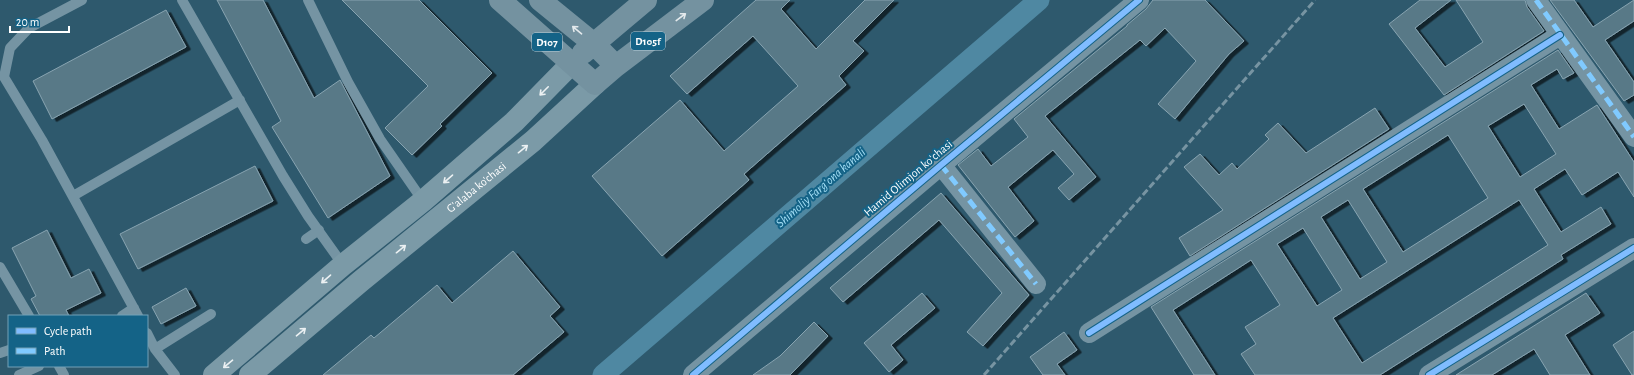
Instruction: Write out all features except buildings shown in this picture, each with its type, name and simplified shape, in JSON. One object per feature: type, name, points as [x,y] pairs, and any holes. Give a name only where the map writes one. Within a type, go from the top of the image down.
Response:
[{"type":"main road","name":"D107","points":[[500,0],[595,84]]},
{"type":"main road","name":"D107","points":[[540,0],[594,44],[616,66]]},
{"type":"main road","name":"G'alaba ko'chasi","points":[[214,375],[266,332],[343,264],[423,201],[514,122],[572,63],[646,0]]},
{"type":"main road","name":"G'alaba ko'chasi","points":[[250,375],[533,141],[616,66],[703,0]]},
{"type":"main road","points":[[266,332],[282,348]]},
{"type":"street","name":"Hamid Olimjon koʻchasi","points":[[693,375],[1139,0]]},
{"type":"street","points":[[1536,0],[1634,137]]},
{"type":"street","points":[[1089,332],[1560,35]]},
{"type":"street","points":[[941,165],[1036,284]]},
{"type":"street","points":[[1429,375],[1634,248]]},
{"type":"lane","points":[[82,0],[29,28],[5,48],[2,78],[73,196],[136,312],[126,315]]},
{"type":"lane","points":[[182,0],[283,176],[343,264]]},
{"type":"lane","points":[[308,0],[348,82],[380,139],[423,201]]},
{"type":"lane","points":[[73,196],[240,100]]},
{"type":"lane","points":[[306,239],[319,230]]},
{"type":"lane","points":[[0,267],[27,315]]},
{"type":"lane","points":[[155,349],[211,314]]},
{"type":"lane","points":[[148,335],[155,349],[175,375]]},
{"type":"lane","points":[[19,375],[37,367]]},
{"type":"waterway","name":"Shimoliy Fargʻona kanali","points":[[603,375],[1039,0]]},
{"type":"railway","points":[[984,375],[1315,0]]},
{"type":"marked path","points":[[1536,0],[1634,137]]},
{"type":"marked path","points":[[941,165],[1036,284]]},
{"type":"cycle path","points":[[693,375],[1139,0]]},
{"type":"cycle path","points":[[1089,333],[1560,35]]},
{"type":"cycle path","points":[[1429,375],[1634,248]]}]
